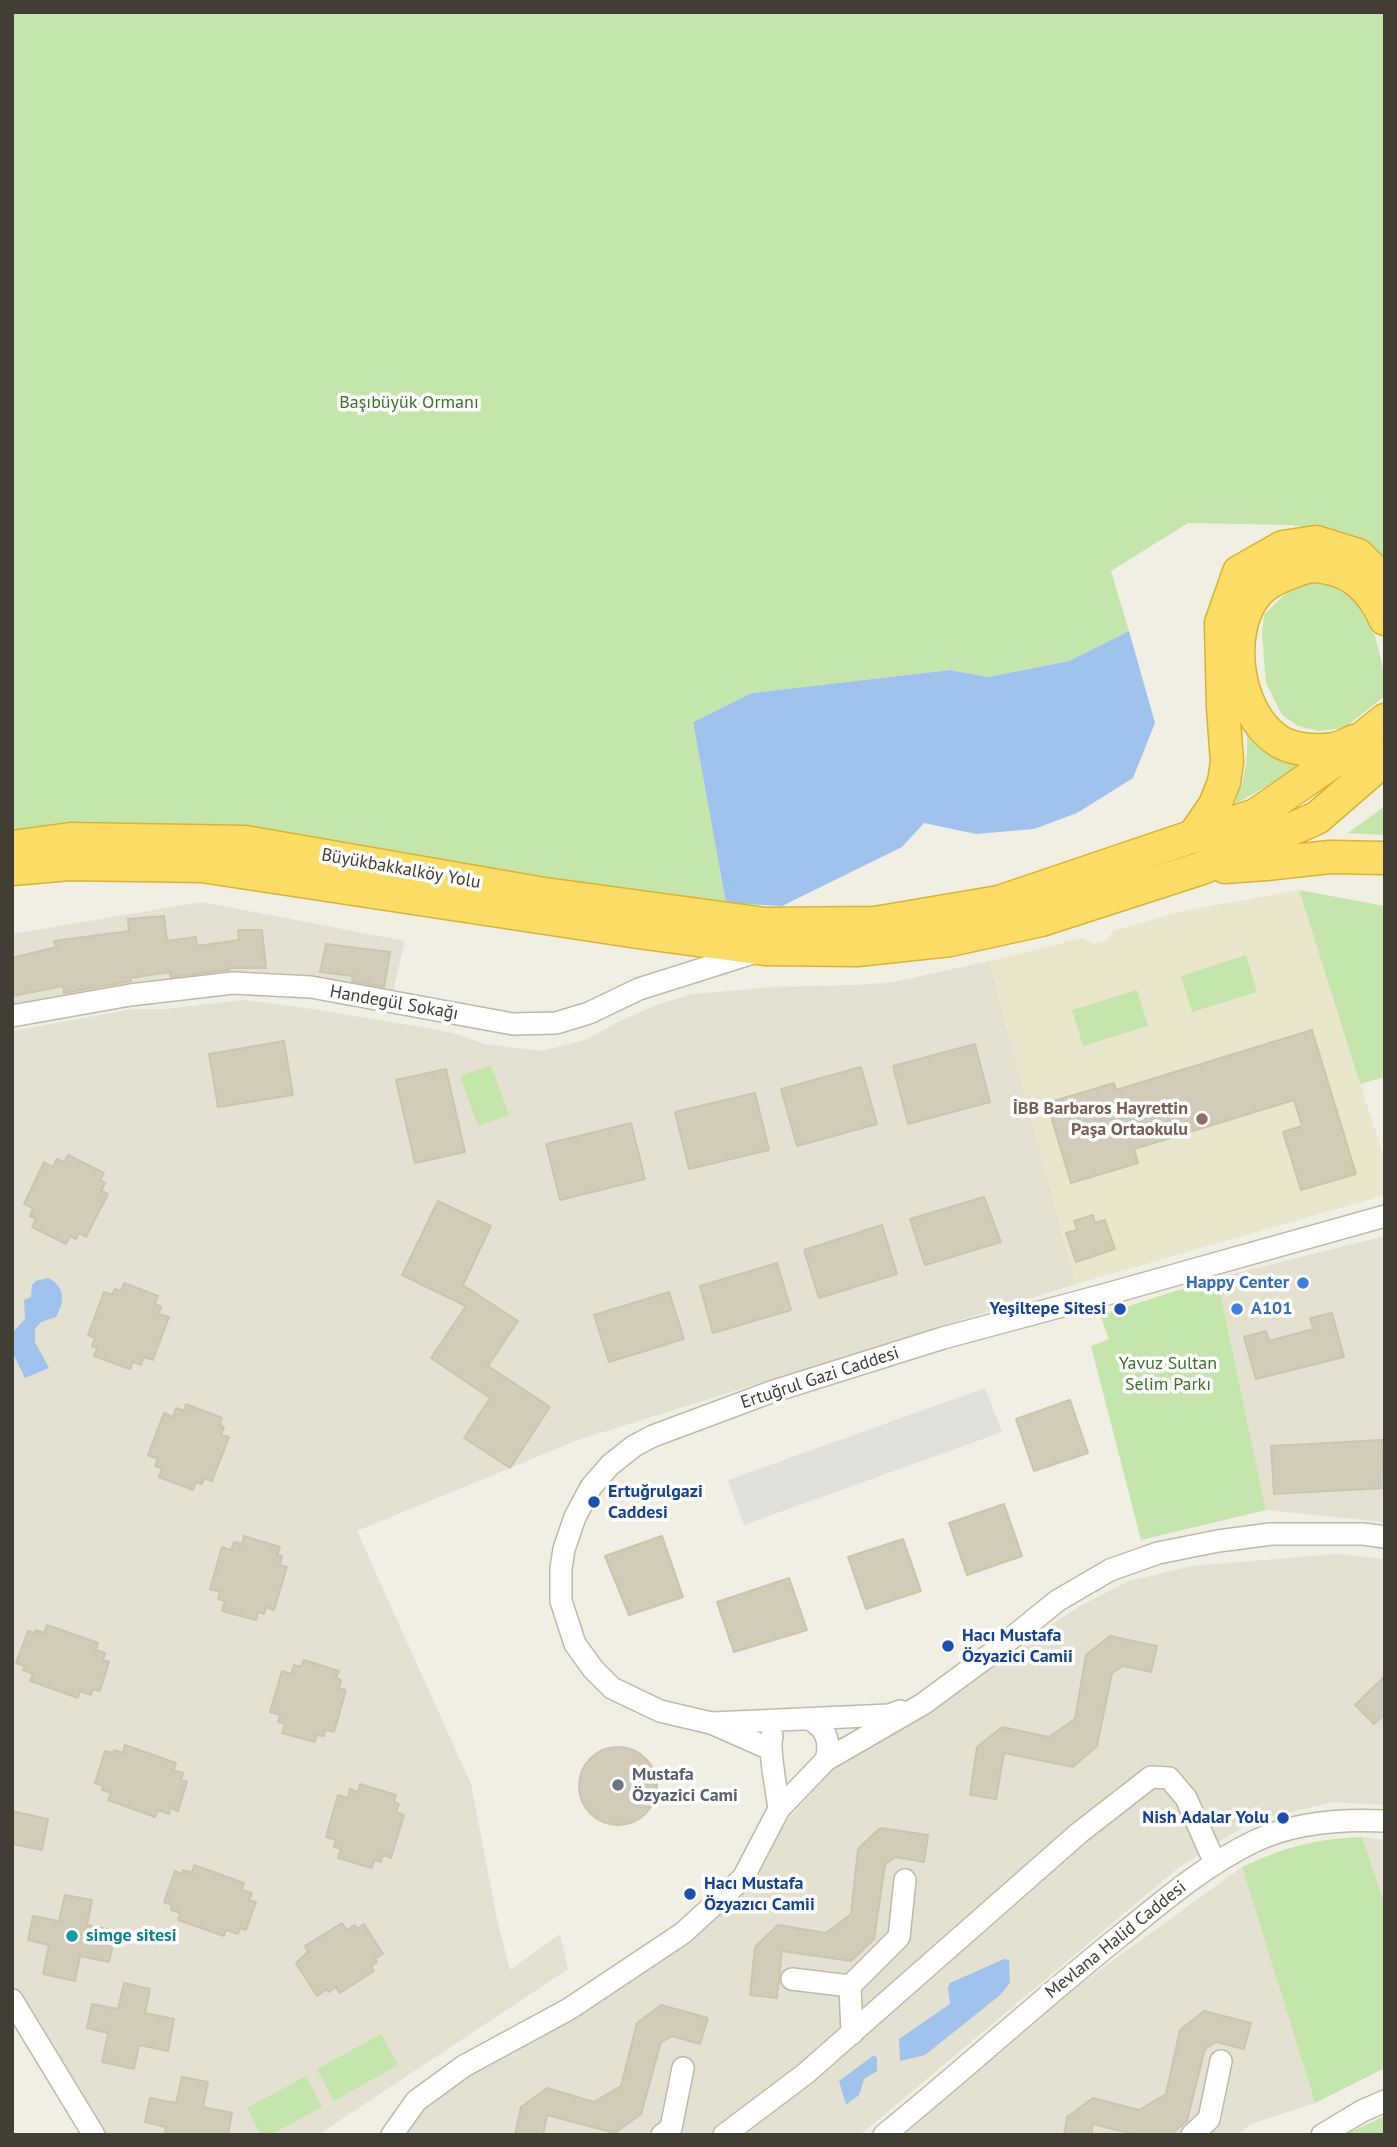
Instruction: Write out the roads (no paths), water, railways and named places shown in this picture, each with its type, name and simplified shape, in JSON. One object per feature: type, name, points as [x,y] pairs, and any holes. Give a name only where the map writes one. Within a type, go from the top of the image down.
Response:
[{"type":"highway","points":[[1193,837],[1215,805],[1224,782],[1227,762],[1221,623],[1239,572],[1283,547],[1316,542],[1358,555],[1385,582]]},
{"type":"highway","points":[[1378,745],[1324,749],[1293,747],[1277,740],[1260,723],[1249,705],[1238,669],[1244,615],[1256,594],[1274,578],[1311,565],[1334,569],[1355,577],[1377,600],[1385,619]]},
{"type":"highway","points":[[1202,868],[1317,818],[1378,745]]},
{"type":"highway","name":"Büyükbakkalköy Yolu","points":[[12,848],[71,839],[245,842],[551,894],[765,924],[875,923],[999,902],[1256,816],[1338,758],[1378,745]]},
{"type":"highway","points":[[1202,868],[1330,857],[1385,858]]},
{"type":"highway","name":"Büyükbakkalköy Yolu","points":[[12,869],[69,864],[202,866],[765,949],[857,950],[950,940],[1041,920],[1202,868]]},
{"type":"highway","points":[[765,949],[789,924]]},
{"type":"street","name":"Handegül Sokağı","points":[[12,1016],[130,995],[233,983],[311,987],[513,1024],[556,1023],[589,1013],[639,989],[765,949]]},
{"type":"street","name":"Ertuğrul Gazi Caddesi","points":[[772,1755],[711,1723],[660,1711],[612,1688],[593,1669],[575,1644],[561,1601],[561,1568],[568,1532],[591,1487],[610,1465],[634,1446],[653,1436],[771,1392],[943,1338],[1385,1216]]},
{"type":"street","points":[[772,1755],[779,1768],[794,1776],[818,1767],[923,1704],[1057,1601],[1110,1570],[1158,1553],[1271,1534],[1363,1534],[1385,1537]]},
{"type":"street","name":"Ertuğrul Gazi Caddesi","points":[[711,1723],[889,1715],[923,1704]]},
{"type":"street","points":[[392,2135],[416,2101],[464,2066],[569,2009],[683,1933],[743,1878],[779,1809],[818,1767],[828,1750],[828,1740],[817,1724],[800,1719],[782,1723],[775,1730],[771,1739],[779,1809]]},
{"type":"street","points":[[724,2135],[805,2074],[1079,1833],[1151,1777],[1169,1778],[1186,1798],[1215,1863]]},
{"type":"street","name":"Mevlana Halid Caddesi","points":[[884,2135],[1076,1971],[1185,1883],[1215,1863],[1256,1840],[1288,1829],[1329,1821],[1385,1821]]},
{"type":"street","points":[[852,2034],[850,1986],[900,1937],[905,1880]]},
{"type":"street","points":[[792,1979],[850,1986]]},
{"type":"street","points":[[12,2000],[94,2135]]},
{"type":"street","points":[[1192,2135],[1209,2119],[1221,2061]]},
{"type":"street","points":[[662,2135],[671,2128],[683,2068]]},
{"type":"street","points":[[1322,2135],[1362,2111],[1385,2101]]},
{"type":"water","points":[[1129,631],[1155,723],[1133,778],[1077,813],[1034,829],[976,834],[924,823],[902,847],[782,906],[726,903],[693,722],[752,693],[950,670],[988,677],[1069,661]]},
{"type":"water","points":[[48,1278],[58,1285],[62,1295],[56,1317],[41,1322],[35,1329],[35,1342],[49,1368],[25,1378],[12,1351],[12,1333],[25,1319],[24,1300],[31,1297],[32,1285]]},
{"type":"water","points":[[1004,1959],[1009,1960],[1010,1983],[999,1996],[925,2055],[900,2061],[899,2039],[950,2004],[950,1983]]},
{"type":"water","points":[[874,2055],[877,2058],[877,2071],[864,2079],[859,2095],[846,2105],[839,2081]]},
{"type":"place","name":"İBB Barbaros Hayrettin Paşa Ortaokulu","points":[[1202,1119]]},
{"type":"place","name":"Happy Center","points":[[1303,1283]]},
{"type":"place","name":"Yeşiltepe Sitesi","points":[[1120,1309]]},
{"type":"place","name":"A101","points":[[1237,1309]]},
{"type":"place","name":"Ertuğrulgazi Caddesi","points":[[594,1502]]},
{"type":"place","name":"Hacı Mustafa Özyazici Camii","points":[[948,1646]]},
{"type":"place","name":"Mustafa Özyazici Cami","points":[[618,1785]]},
{"type":"place","name":"Nish Adalar Yolu","points":[[1283,1818]]},
{"type":"place","name":"Hacı Mustafa Özyazıcı Camii","points":[[690,1894]]},
{"type":"place","name":"simge sitesi","points":[[72,1936]]},
{"type":"park label","name":"Başıbüyük Ormanı","points":[[409,403]]},
{"type":"park label","name":"Yavuz Sultan Selim Parkı","points":[[1168,1374]]}]
